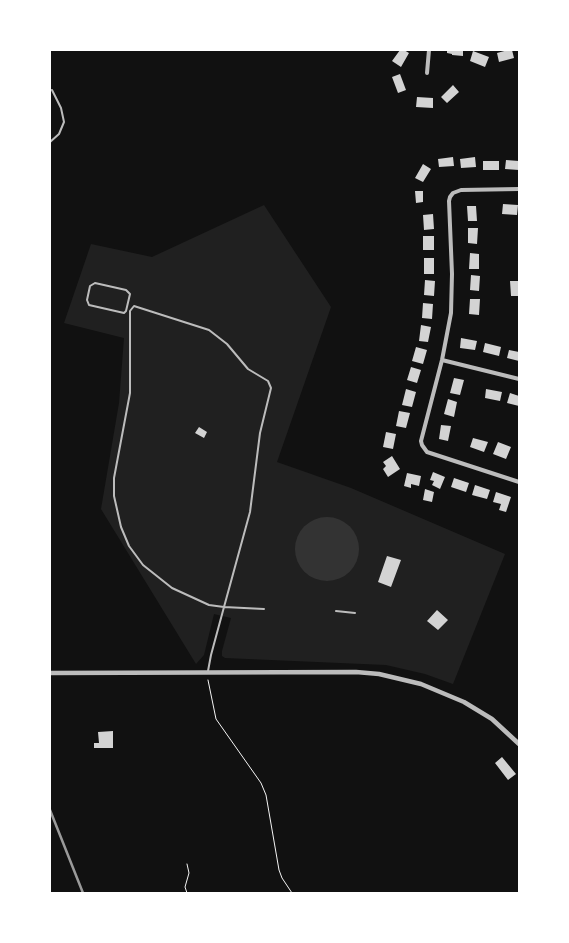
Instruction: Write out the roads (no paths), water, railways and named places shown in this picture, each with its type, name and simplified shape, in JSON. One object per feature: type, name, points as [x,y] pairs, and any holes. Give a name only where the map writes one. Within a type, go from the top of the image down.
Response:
[{"type":"street","points":[[427,73],[429,50]]},
{"type":"street","points":[[519,189],[460,190],[453,193],[450,197],[452,298],[442,360],[421,441],[427,452],[519,482]]},
{"type":"street","points":[[442,360],[519,379]]},
{"type":"street","points":[[50,673],[356,672],[379,674],[436,689],[464,702],[492,719],[519,744]]},
{"type":"lane","points":[[50,142],[59,134],[64,122],[61,108],[52,90]]},
{"type":"lane","points":[[96,282],[126,290],[130,294],[128,307],[124,312],[90,305],[87,300],[90,286],[96,282]]},
{"type":"lane","points":[[128,307],[136,307],[209,330],[227,344],[248,369],[270,384],[271,388],[260,433],[250,512],[207,673]]},
{"type":"lane","points":[[131,308],[130,393],[114,478],[114,496],[119,520],[133,551],[143,565],[152,574],[185,595],[209,606],[264,609]]},
{"type":"lane","points":[[336,611],[355,613]]},
{"type":"railway","points":[[50,810],[83,893]]}]
